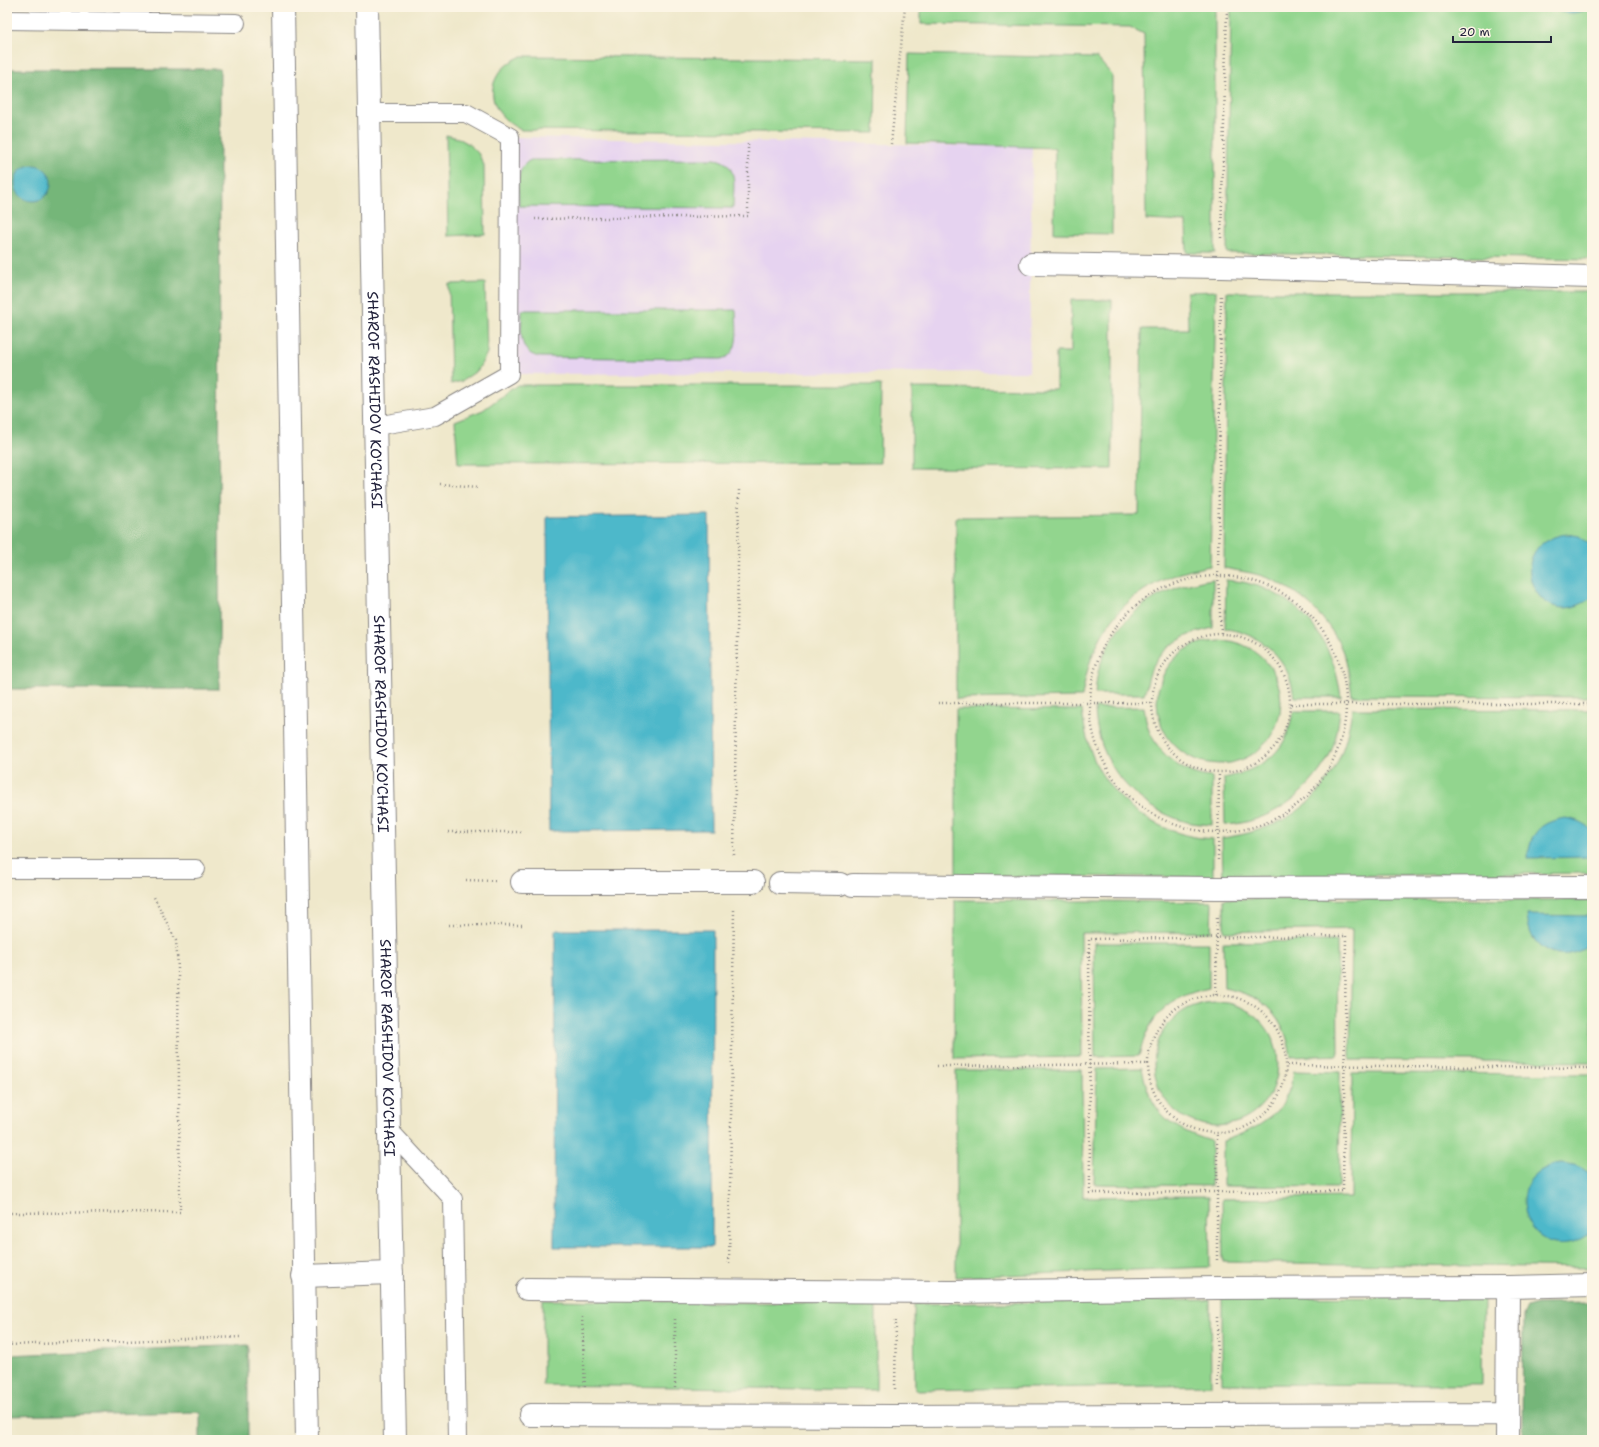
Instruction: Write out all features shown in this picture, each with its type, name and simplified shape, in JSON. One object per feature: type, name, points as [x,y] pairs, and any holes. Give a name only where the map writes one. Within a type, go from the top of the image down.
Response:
[{"type":"street","points":[[283,7],[303,1276],[307,1440]]},
{"type":"street","name":"SHAROF RASHIDOV KO'CHASI","points":[[367,7],[395,1440]]},
{"type":"street","points":[[1031,264],[1221,267],[1592,277]]},
{"type":"street","points":[[522,882],[753,882]]},
{"type":"street","points":[[780,883],[1210,888],[1592,887]]},
{"type":"street","points":[[303,1276],[392,1272]]},
{"type":"street","points":[[527,1289],[951,1292],[1592,1285]]},
{"type":"street","points":[[1507,1440],[1508,1287]]},
{"type":"street","points":[[530,1415],[895,1416],[1507,1414]]},
{"type":"lane","points":[[7,20],[236,23]]},
{"type":"lane","points":[[369,113],[466,113],[510,137],[509,374],[435,416],[375,426]]},
{"type":"lane","points":[[7,869],[196,869]]},
{"type":"lane","points":[[389,1130],[453,1199],[457,1440]]},
{"type":"path","points":[[891,144],[905,7]]},
{"type":"path","points":[[1220,633],[1218,575],[1221,267],[1226,7]]},
{"type":"path","points":[[510,219],[748,216],[748,141]]},
{"type":"path","points":[[440,484],[479,487]]},
{"type":"path","points":[[1212,574],[1247,578],[1280,590],[1308,610],[1330,638],[1344,671],[1347,704],[1343,738],[1330,768],[1310,795],[1284,815],[1253,828],[1218,833],[1180,827],[1142,809],[1113,780],[1094,742],[1089,702],[1095,664],[1113,629],[1140,601],[1174,582],[1212,574]]},
{"type":"path","points":[[1220,633],[1243,637],[1262,647],[1278,662],[1288,683],[1291,704],[1287,726],[1277,744],[1262,760],[1243,769],[1219,772],[1200,769],[1180,760],[1165,744],[1155,725],[1151,703],[1154,681],[1164,662],[1180,647],[1199,637],[1220,633]]},
{"type":"path","points":[[938,703],[1151,703]]},
{"type":"path","points":[[1291,704],[1592,704]]},
{"type":"path","points":[[448,832],[521,832]]},
{"type":"path","points":[[7,1213],[180,1212],[178,968],[176,941],[140,868]]},
{"type":"path","points":[[449,926],[523,925]]},
{"type":"path","points":[[1346,936],[1343,1191],[1090,1193],[1091,1064],[1089,938],[1346,936]]},
{"type":"path","points":[[1216,994],[1241,999],[1260,1010],[1275,1026],[1284,1046],[1287,1065],[1282,1088],[1272,1106],[1257,1121],[1238,1130],[1217,1134],[1196,1130],[1176,1120],[1161,1105],[1151,1085],[1148,1064],[1150,1046],[1158,1029],[1169,1014],[1184,1003],[1216,994]]},
{"type":"path","points":[[937,1066],[1148,1064]]},
{"type":"path","points":[[1287,1065],[1592,1068]]},
{"type":"path","points":[[1217,1134],[1218,1414]]},
{"type":"path","points":[[581,1289],[586,1414]]},
{"type":"path","points":[[674,1415],[676,1290]]},
{"type":"path","points":[[895,1416],[896,1291]]},
{"type":"path","points":[[7,1345],[242,1337]]},
{"type":"shaded area","points":[[510,137],[1032,147],[1029,372],[509,374]]},
{"type":"green space","points":[[921,7],[1215,7],[1215,253],[1187,253],[1186,222],[1146,220],[1144,34],[1130,27],[921,24]]},
{"type":"green space","points":[[1231,7],[1592,7],[1592,259],[1227,253]]},
{"type":"green space","points":[[909,54],[1097,58],[1112,75],[1112,234],[1054,233],[1055,148],[907,143]]},
{"type":"green space","points":[[522,56],[876,59],[875,133],[521,130],[509,122],[500,113],[495,103],[493,93],[494,82],[500,72],[509,63]]},
{"type":"green space","points":[[7,69],[220,69],[219,689],[7,689]]},
{"type":"green space","points":[[446,135],[458,138],[469,144],[478,153],[484,165],[485,234],[448,236]]},
{"type":"green space","points":[[715,159],[723,161],[732,171],[734,185],[733,208],[519,206],[518,187],[520,174],[522,168],[531,160]]},
{"type":"green space","points":[[485,283],[487,353],[478,370],[462,381],[451,384],[449,284]]},
{"type":"green space","points":[[1216,291],[1210,566],[1183,572],[1160,581],[1139,593],[1122,608],[1108,626],[1096,647],[1088,670],[1082,697],[956,699],[956,517],[1139,515],[1142,329],[1188,329],[1187,292]]},
{"type":"green space","points":[[1227,292],[1592,292],[1592,697],[1352,696],[1350,678],[1342,650],[1327,624],[1306,601],[1280,583],[1251,573],[1224,568]]},
{"type":"green space","points":[[1071,300],[1112,300],[1112,469],[912,468],[912,388],[1056,389],[1056,352],[1071,352]]},
{"type":"green space","points":[[522,310],[736,310],[737,331],[735,346],[732,352],[728,356],[721,359],[540,357],[532,355],[527,351],[524,345],[521,332]]},
{"type":"green space","points":[[517,385],[881,385],[880,463],[458,464],[455,421],[483,410]]},
{"type":"green space","points":[[1213,579],[1213,628],[1185,637],[1162,653],[1151,670],[1144,694],[1095,694],[1097,675],[1105,652],[1115,635],[1127,620],[1140,608],[1156,597],[1193,583]]},
{"type":"green space","points":[[1226,580],[1244,582],[1267,590],[1284,599],[1300,611],[1323,641],[1331,658],[1341,697],[1294,697],[1291,681],[1286,669],[1273,651],[1255,638],[1246,634],[1225,629]]},
{"type":"green space","points":[[1219,640],[1231,641],[1243,645],[1253,650],[1263,658],[1271,668],[1276,678],[1280,690],[1280,714],[1276,726],[1271,736],[1263,746],[1253,754],[1243,759],[1231,763],[1219,764],[1207,763],[1195,759],[1185,754],[1175,746],[1167,736],[1162,726],[1158,714],[1157,702],[1158,690],[1162,678],[1167,668],[1175,658],[1185,650],[1195,645],[1207,641]]},
{"type":"green space","points":[[1144,707],[1146,721],[1152,738],[1165,755],[1182,768],[1192,773],[1212,777],[1212,825],[1187,822],[1168,815],[1151,806],[1135,794],[1122,780],[1111,764],[1102,747],[1097,728],[1095,708]]},
{"type":"green space","points":[[956,709],[1082,710],[1086,734],[1093,757],[1109,784],[1130,807],[1157,824],[1189,836],[1213,839],[1213,877],[956,876]]},
{"type":"green space","points":[[1352,709],[1592,710],[1592,873],[1223,877],[1222,838],[1249,833],[1273,824],[1294,813],[1312,799],[1327,781],[1338,760],[1347,736]]},
{"type":"green space","points":[[1294,711],[1340,711],[1335,740],[1329,756],[1310,783],[1286,804],[1272,813],[1257,819],[1225,825],[1224,778],[1252,769],[1276,752],[1287,735]]},
{"type":"green space","points":[[1224,899],[1592,900],[1592,1062],[1350,1060],[1352,929],[1224,932]]},
{"type":"green space","points":[[955,900],[1212,902],[1211,932],[1081,933],[1082,1057],[954,1059]]},
{"type":"green space","points":[[1337,941],[1338,1055],[1291,1057],[1284,1030],[1271,1010],[1251,996],[1224,988],[1223,942]]},
{"type":"green space","points":[[1094,943],[1209,943],[1209,988],[1182,997],[1162,1010],[1148,1029],[1139,1056],[1095,1057]]},
{"type":"green space","points":[[1216,1002],[1228,1003],[1240,1007],[1260,1020],[1273,1040],[1277,1052],[1277,1076],[1273,1088],[1260,1108],[1240,1121],[1228,1125],[1216,1126],[1204,1125],[1192,1121],[1172,1108],[1159,1088],[1155,1076],[1154,1064],[1155,1052],[1159,1040],[1172,1020],[1192,1007],[1204,1003]]},
{"type":"green space","points":[[1142,1068],[1150,1096],[1156,1107],[1164,1116],[1173,1124],[1184,1130],[1211,1141],[1211,1186],[1094,1184],[1097,1069]]},
{"type":"green space","points":[[956,1070],[1082,1070],[1083,1197],[1209,1196],[1210,1267],[956,1277]]},
{"type":"green space","points":[[1294,1071],[1340,1072],[1339,1187],[1223,1186],[1223,1141],[1250,1130],[1270,1117],[1279,1108],[1285,1098],[1291,1086]]},
{"type":"green space","points":[[1352,1073],[1592,1074],[1592,1268],[1223,1262],[1222,1199],[1351,1197]]},
{"type":"green space","points":[[1222,1297],[1483,1298],[1482,1385],[1222,1384]]},
{"type":"green space","points":[[543,1300],[876,1304],[876,1390],[543,1385]]},
{"type":"green space","points":[[1210,1300],[1211,1385],[915,1390],[914,1304]]},
{"type":"green space","points":[[1592,1303],[1592,1440],[1522,1440],[1523,1316],[1527,1307],[1536,1304]]},
{"type":"green space","points":[[248,1345],[248,1440],[200,1440],[200,1412],[7,1416],[7,1355]]},
{"type":"water","points":[[1550,7],[1592,7],[1582,11],[1566,13]]},
{"type":"water","points":[[33,165],[46,170],[51,183],[46,196],[33,201],[20,196],[15,183],[20,170]]},
{"type":"water","points":[[709,515],[711,830],[549,831],[547,517]]},
{"type":"water","points":[[1567,534],[1579,536],[1592,546],[1592,597],[1572,607],[1555,607],[1541,598],[1533,585],[1530,569],[1534,554],[1546,541]]},
{"type":"water","points":[[1565,818],[1580,822],[1592,831],[1592,857],[1528,858],[1531,842],[1538,830],[1549,822]]},
{"type":"water","points":[[1527,915],[1592,916],[1592,942],[1578,952],[1570,954],[1554,953],[1540,946],[1534,939],[1529,927]]},
{"type":"water","points":[[555,930],[713,930],[712,1247],[554,1247]]},
{"type":"water","points":[[1560,1163],[1577,1166],[1592,1176],[1592,1230],[1572,1242],[1554,1243],[1539,1235],[1528,1221],[1523,1205],[1526,1188],[1538,1173]]}]
